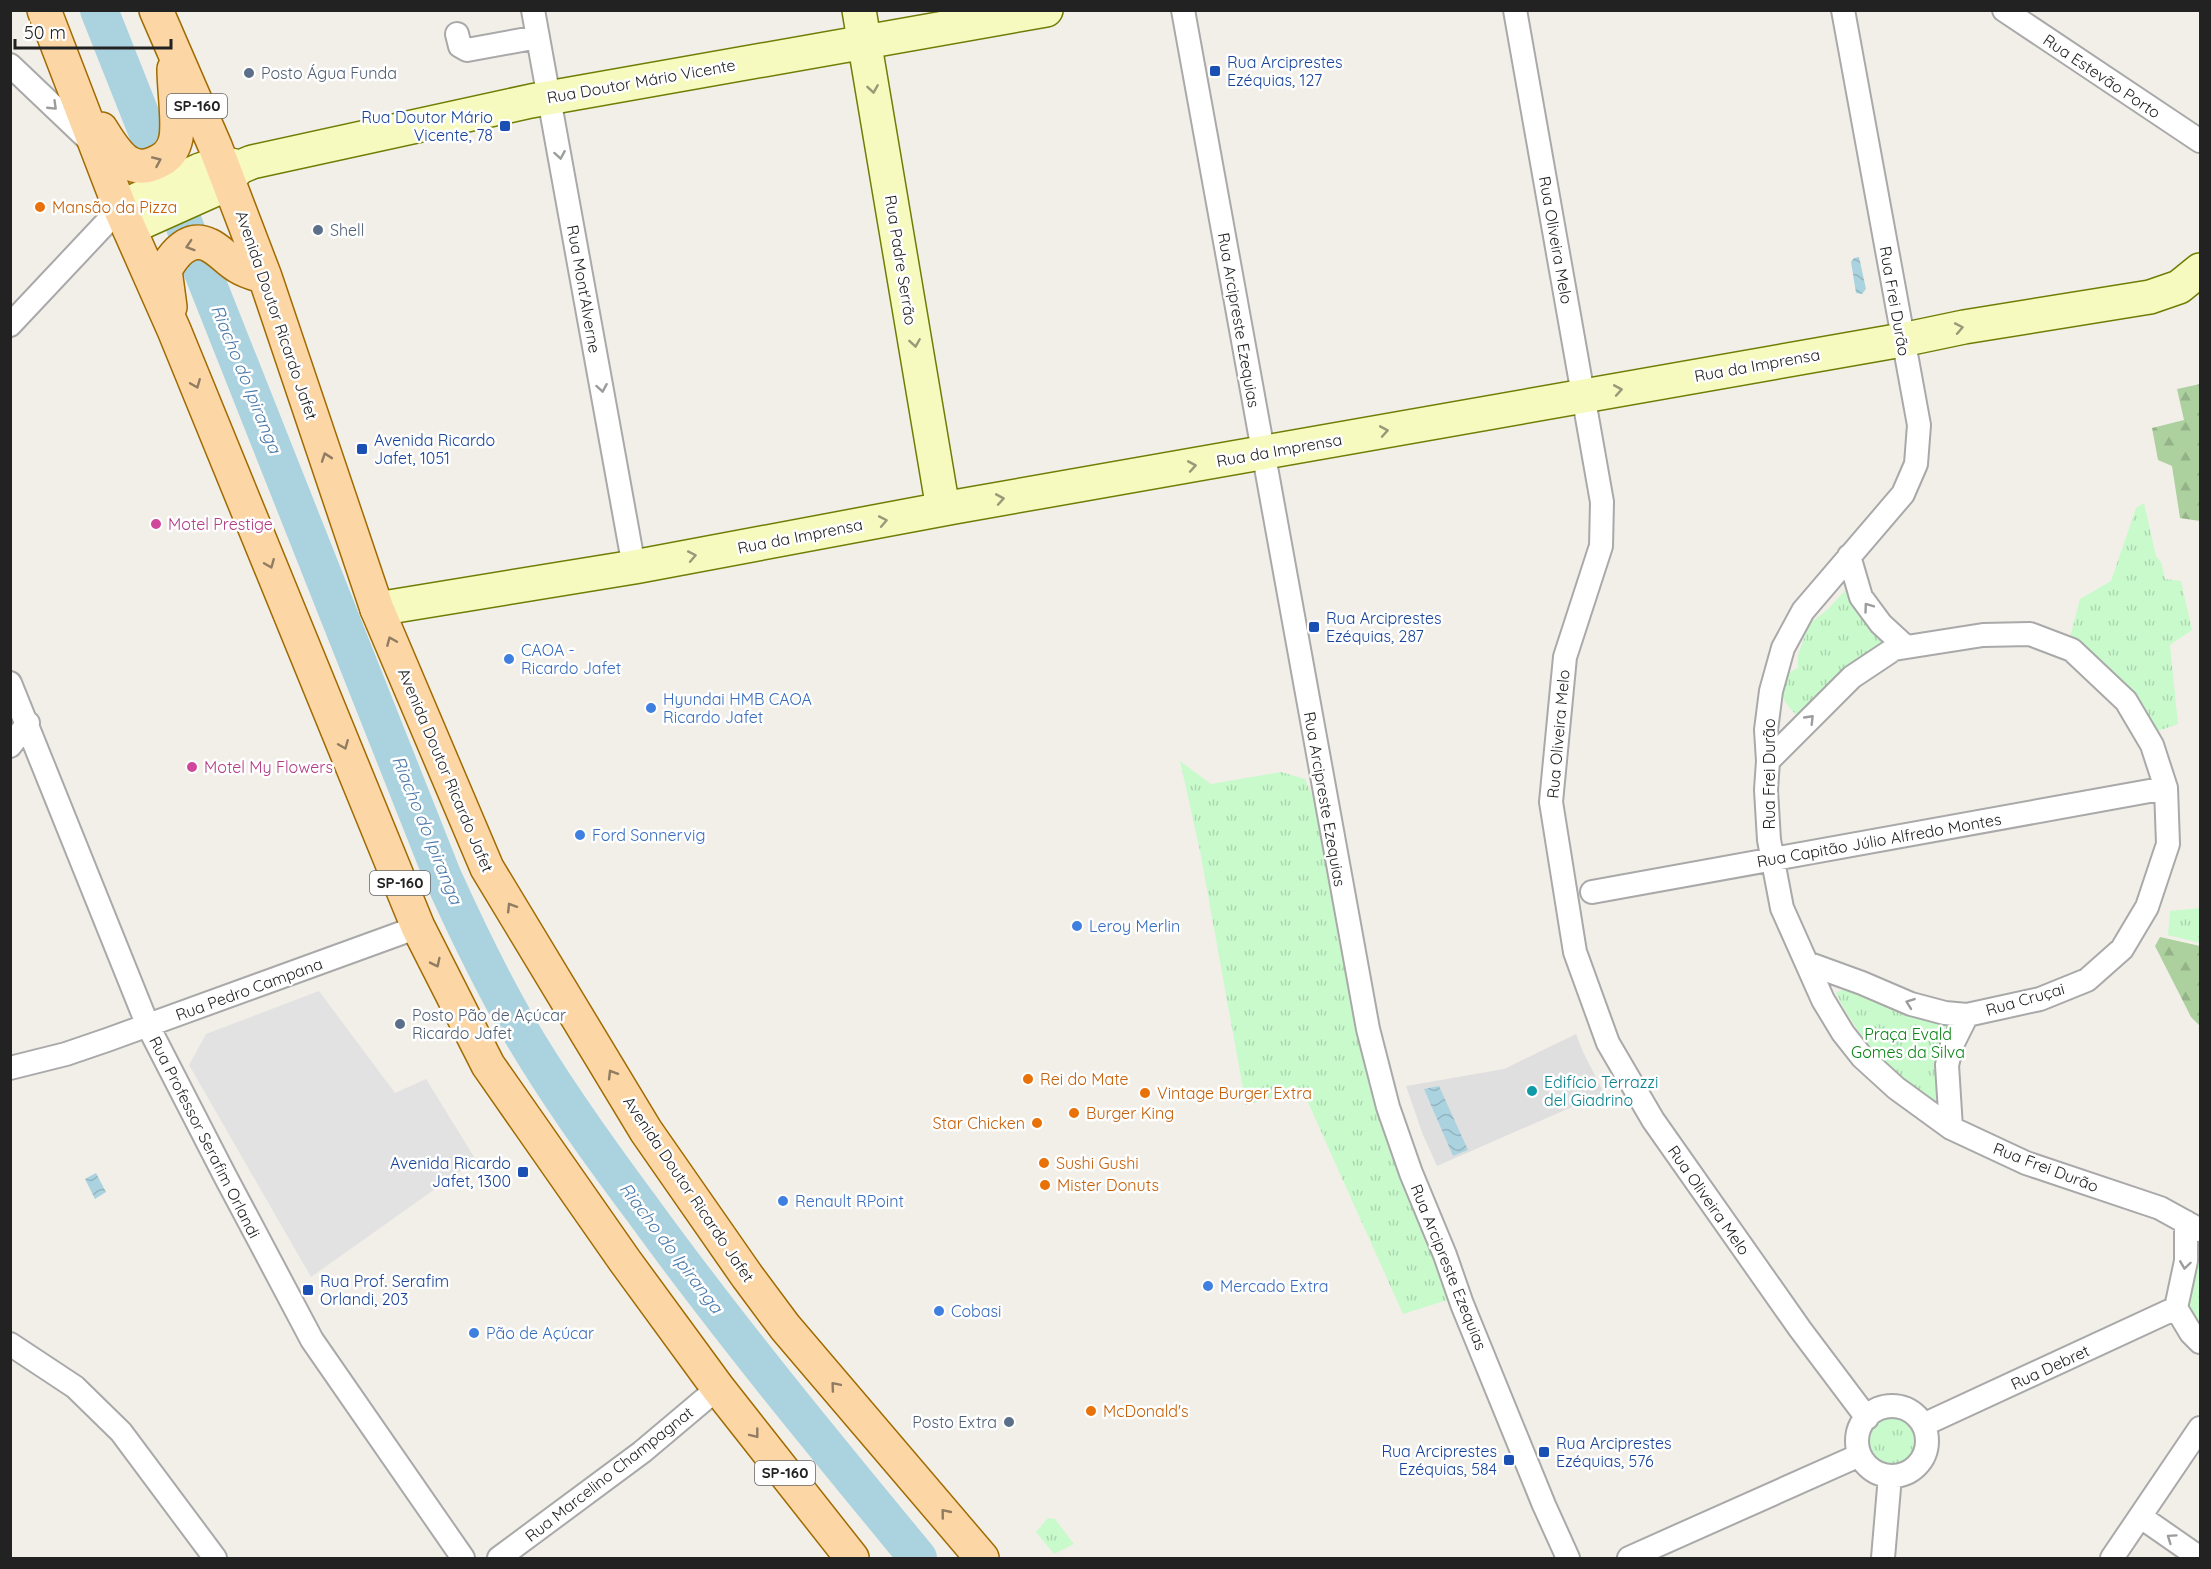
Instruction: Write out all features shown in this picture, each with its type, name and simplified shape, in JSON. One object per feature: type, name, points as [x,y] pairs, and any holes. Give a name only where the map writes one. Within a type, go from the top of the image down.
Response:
[{"type":"main road","points":[[44,10],[73,84],[108,152],[129,164],[141,167],[154,164],[172,151],[177,128],[173,49]]},
{"type":"main road","name":"Avenida Doutor Ricardo Jafet","points":[[156,10],[221,174],[265,277],[377,609],[487,868],[646,1131],[747,1276],[785,1327],[982,1558]]},
{"type":"main road","name":"SP-160","points":[[108,152],[128,217],[418,927],[488,1065],[625,1261],[718,1388],[852,1558]]},
{"type":"main road","points":[[174,330],[165,270],[178,250],[188,244],[202,242],[210,245],[240,268],[265,277]]},
{"type":"street","name":"Rua Mont'Alverne","points":[[533,10],[634,567]]},
{"type":"street","name":"Rua Doutor Mário Vicente","points":[[128,217],[252,162],[550,98],[862,26],[1046,10]]},
{"type":"street","name":"Rua Arcipreste Ezequias","points":[[1183,10],[1368,1029],[1388,1107],[1411,1173],[1544,1506],[1568,1558]]},
{"type":"street","name":"Rua Oliveira Melo","points":[[1515,10],[1602,502],[1601,546],[1565,657],[1551,802],[1575,952],[1608,1043],[1653,1120],[1800,1329],[1867,1418]]},
{"type":"street","name":"Rua Frei Durão","points":[[1843,10],[1918,425],[1916,464],[1903,494],[1803,611],[1783,648],[1771,691],[1766,730],[1769,840],[1782,908],[1823,1000],[1843,1033],[1862,1057],[1896,1088],[1951,1128],[2026,1163],[2160,1208],[2193,1226]]},
{"type":"street","name":"Rua Estevão Porto","points":[[2004,10],[2200,141]]},
{"type":"street","name":"Rua Padre Serrão","points":[[862,26],[943,509]]},
{"type":"street","points":[[457,34],[460,46],[467,50],[538,37]]},
{"type":"street","points":[[10,65],[108,152]]},
{"type":"street","points":[[10,325],[92,238],[128,217]]},
{"type":"street","name":"Rua da Imprensa","points":[[377,609],[634,567],[943,509],[1902,340],[1964,327],[2140,299],[2190,279]]},
{"type":"street","points":[[1849,556],[1861,597],[1881,624],[1906,647]]},
{"type":"street","name":"Rua Cruçai","points":[[1768,761],[1852,677],[1894,649],[1983,634],[2030,634],[2072,650],[2126,700],[2152,745],[2166,788],[2168,844],[2147,907],[2122,949],[2087,980],[2040,999],[1967,1015],[1945,1013],[1911,1004],[1807,963]]},
{"type":"street","name":"Rua Professor Serafim Orlandi","points":[[10,683],[148,1026],[312,1340],[463,1558]]},
{"type":"street","points":[[10,746],[28,723]]},
{"type":"street","name":"Rua Capitão Júlio Alfredo Montes","points":[[1592,892],[2166,788]]},
{"type":"street","name":"Rua Pedro Campana","points":[[10,1068],[66,1054],[148,1026],[418,927]]},
{"type":"street","points":[[1951,1128],[1947,1065],[1952,1045],[1967,1015]]},
{"type":"street","points":[[2193,1226],[2176,1308],[2191,1333],[2200,1342]]},
{"type":"street","name":"Rua Debret","points":[[1923,1425],[2176,1308]]},
{"type":"street","points":[[10,1344],[75,1388],[121,1432],[215,1558]]},
{"type":"street","name":"Rua Marcelino Champagnat","points":[[499,1558],[642,1452],[718,1388]]},
{"type":"street","points":[[1899,1407],[1910,1411],[1919,1418],[1923,1425],[1927,1440],[1926,1452],[1921,1462],[1902,1475],[1890,1476],[1872,1470],[1860,1455],[1858,1436],[1867,1418],[1876,1410],[1899,1407]]},
{"type":"street","points":[[2112,1558],[2200,1428]]},
{"type":"street","points":[[1629,1558],[1860,1455]]},
{"type":"street","points":[[1883,1558],[1890,1476]]},
{"type":"street","points":[[2141,1517],[2200,1558]]},
{"type":"shaded area","points":[[319,991],[395,1093],[426,1079],[476,1160],[311,1277],[189,1065],[206,1034]]},
{"type":"shaded area","points":[[1576,1034],[1604,1093],[1437,1166],[1423,1135],[1406,1086],[1504,1069]]},
{"type":"green space","points":[[2200,384],[2200,521],[2180,518],[2172,466],[2158,460],[2152,428],[2184,420],[2177,389]]},
{"type":"green space","points":[[2144,503],[2156,556],[2161,562],[2165,579],[2181,581],[2192,630],[2170,645],[2178,724],[2152,733],[2069,641],[2080,599],[2111,581],[2136,508]]},
{"type":"green space","points":[[1852,583],[1893,644],[1799,718],[1783,698],[1782,688],[1786,674],[1798,668],[1798,655],[1809,624],[1827,610]]},
{"type":"green space","points":[[1180,761],[1211,784],[1281,772],[1305,779],[1323,821],[1348,965],[1454,1298],[1403,1314],[1302,1089],[1246,1105],[1200,851]]},
{"type":"green space","points":[[2200,908],[2200,943],[2168,935],[2170,911]]},
{"type":"green space","points":[[2160,937],[2200,946],[2200,1026],[2191,1017],[2155,946]]},
{"type":"green space","name":"Praça Evald Gomes da Silva","points":[[1851,985],[1954,1022],[1942,1111],[1897,1076],[1864,1038],[1836,993]]},
{"type":"green space","points":[[2192,1230],[2200,1237],[2200,1332],[2182,1309]]},
{"type":"green space","points":[[1887,1417],[1897,1417],[1912,1427],[1916,1441],[1915,1450],[1906,1461],[1897,1465],[1887,1465],[1872,1455],[1868,1446],[1868,1436],[1878,1421]]},
{"type":"green space","points":[[1048,1518],[1055,1519],[1074,1544],[1054,1554],[1036,1532]]},
{"type":"water","points":[[1859,257],[1866,289],[1862,294],[1856,293],[1851,262],[1854,258]]},
{"type":"water","points":[[1439,1086],[1468,1150],[1453,1156],[1424,1089]]},
{"type":"water","points":[[96,1173],[106,1192],[95,1199],[85,1179]]},
{"type":"waterway","name":"Riacho do Ipiranga","points":[[99,10],[442,875],[497,988],[531,1049],[561,1096],[675,1254],[777,1386],[918,1558]]},
{"type":"place","name":"Rua Arciprestes Ezéquias, 127","points":[[1215,71]]},
{"type":"place","name":"Posto Água Funda","points":[[249,73]]},
{"type":"place","name":"Rua Doutor Mário Vicente, 78","points":[[505,126]]},
{"type":"place","name":"Mansão da Pizza","points":[[40,207]]},
{"type":"place","name":"Shell","points":[[318,230]]},
{"type":"place","name":"Avenida Ricardo Jafet, 1051","points":[[362,449]]},
{"type":"place","name":"Motel Prestige","points":[[156,524]]},
{"type":"place","name":"Rua Arciprestes Ezéquias, 287","points":[[1314,627]]},
{"type":"place","name":"CAOA - Ricardo Jafet","points":[[509,659]]},
{"type":"place","name":"Hyundai HMB CAOA Ricardo Jafet","points":[[651,708]]},
{"type":"place","name":"Motel My Flowers","points":[[192,767]]},
{"type":"place","name":"Ford Sonnervig","points":[[580,835]]},
{"type":"place","name":"Leroy Merlin","points":[[1077,926]]},
{"type":"place","name":"Posto Pão de Açúcar Ricardo Jafet","points":[[400,1024]]},
{"type":"place","name":"Rei do Mate","points":[[1028,1079]]},
{"type":"place","name":"Edifício Terrazzi del Giadrino","points":[[1532,1091]]},
{"type":"place","name":"Vintage Burger Extra","points":[[1145,1093]]},
{"type":"place","name":"Burger King","points":[[1074,1113]]},
{"type":"place","name":"Star Chicken","points":[[1037,1123]]},
{"type":"place","name":"Sushi Gushi","points":[[1044,1163]]},
{"type":"place","name":"Avenida Ricardo Jafet, 1300","points":[[523,1172]]},
{"type":"place","name":"Mister Donuts","points":[[1045,1185]]},
{"type":"place","name":"Renault RPoint","points":[[783,1201]]},
{"type":"place","name":"Mercado Extra","points":[[1208,1286]]},
{"type":"place","name":"Rua Prof. Serafim Orlandi, 203","points":[[308,1290]]},
{"type":"place","name":"Cobasi","points":[[939,1311]]},
{"type":"place","name":"Pão de Açúcar","points":[[474,1333]]},
{"type":"place","name":"McDonald's","points":[[1091,1411]]},
{"type":"place","name":"Posto Extra","points":[[1009,1422]]},
{"type":"place","name":"Rua Arciprestes Ezéquias, 576","points":[[1544,1452]]},
{"type":"place","name":"Rua Arciprestes Ezéquias, 584","points":[[1509,1460]]}]
